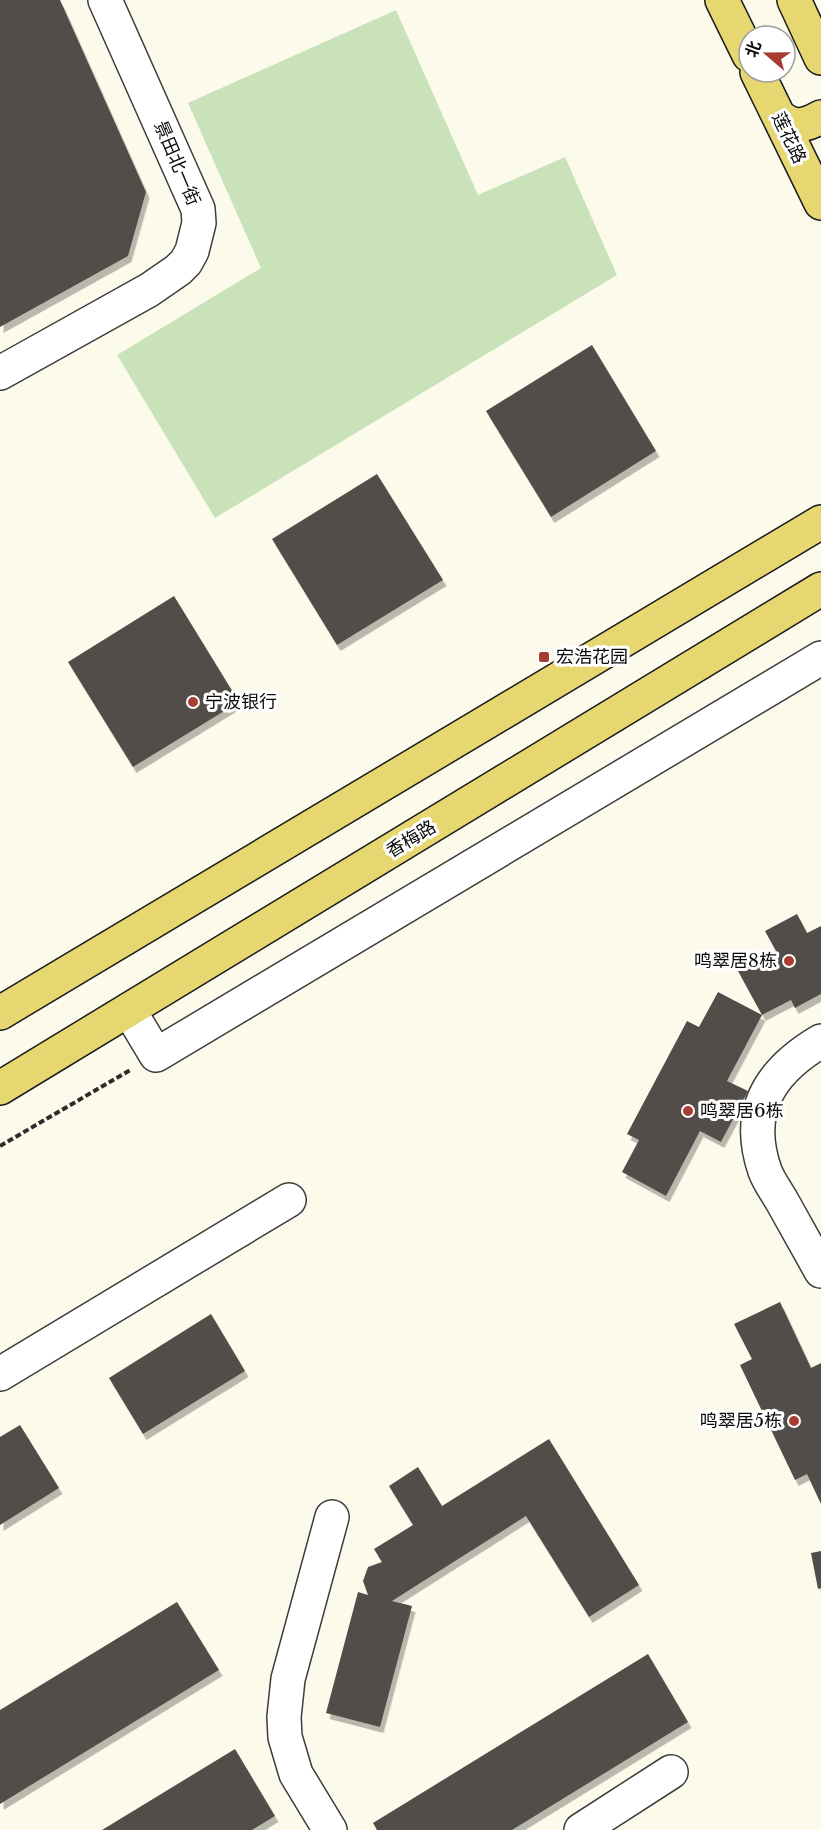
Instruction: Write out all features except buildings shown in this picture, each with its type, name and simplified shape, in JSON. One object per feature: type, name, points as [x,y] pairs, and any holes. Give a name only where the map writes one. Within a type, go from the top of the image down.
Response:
[{"type":"main road","points":[[722,0],[737,31]]},
{"type":"main road","points":[[794,0],[821,58]]},
{"type":"main road","name":"莲花路","points":[[763,84],[821,203]]},
{"type":"main road","points":[[779,116],[790,124],[805,126],[821,117]]},
{"type":"main road","points":[[0,1013],[819,522]]},
{"type":"main road","name":"香梅路","points":[[0,1088],[821,589]]},
{"type":"main road","points":[[782,613],[821,597]]},
{"type":"street","name":"景田北一街","points":[[0,373],[149,290],[186,262],[196,238],[199,223],[198,209],[105,0]]},
{"type":"street","points":[[129,1010],[156,1055],[821,658]]},
{"type":"street","points":[[821,1041],[792,1059],[778,1075],[767,1093],[760,1112],[757,1133],[766,1174],[821,1271]]},
{"type":"street","points":[[0,1374],[289,1200]]},
{"type":"street","points":[[330,1830],[296,1774],[285,1737],[284,1717],[288,1679],[332,1517]]},
{"type":"street","points":[[581,1830],[671,1772]]},
{"type":"path","points":[[0,1146],[156,1055]]},
{"type":"green space","points":[[396,10],[478,195],[565,157],[617,275],[215,518],[117,355],[261,268],[188,103]]},
{"type":"place","name":"宏浩花园","points":[[544,657]]},
{"type":"place","name":"宁波银行","points":[[193,702]]},
{"type":"place","name":"鸣翠居8栋","points":[[789,961]]},
{"type":"place","name":"鸣翠居6栋","points":[[688,1111]]},
{"type":"place","name":"鸣翠居5栋","points":[[794,1421]]}]
